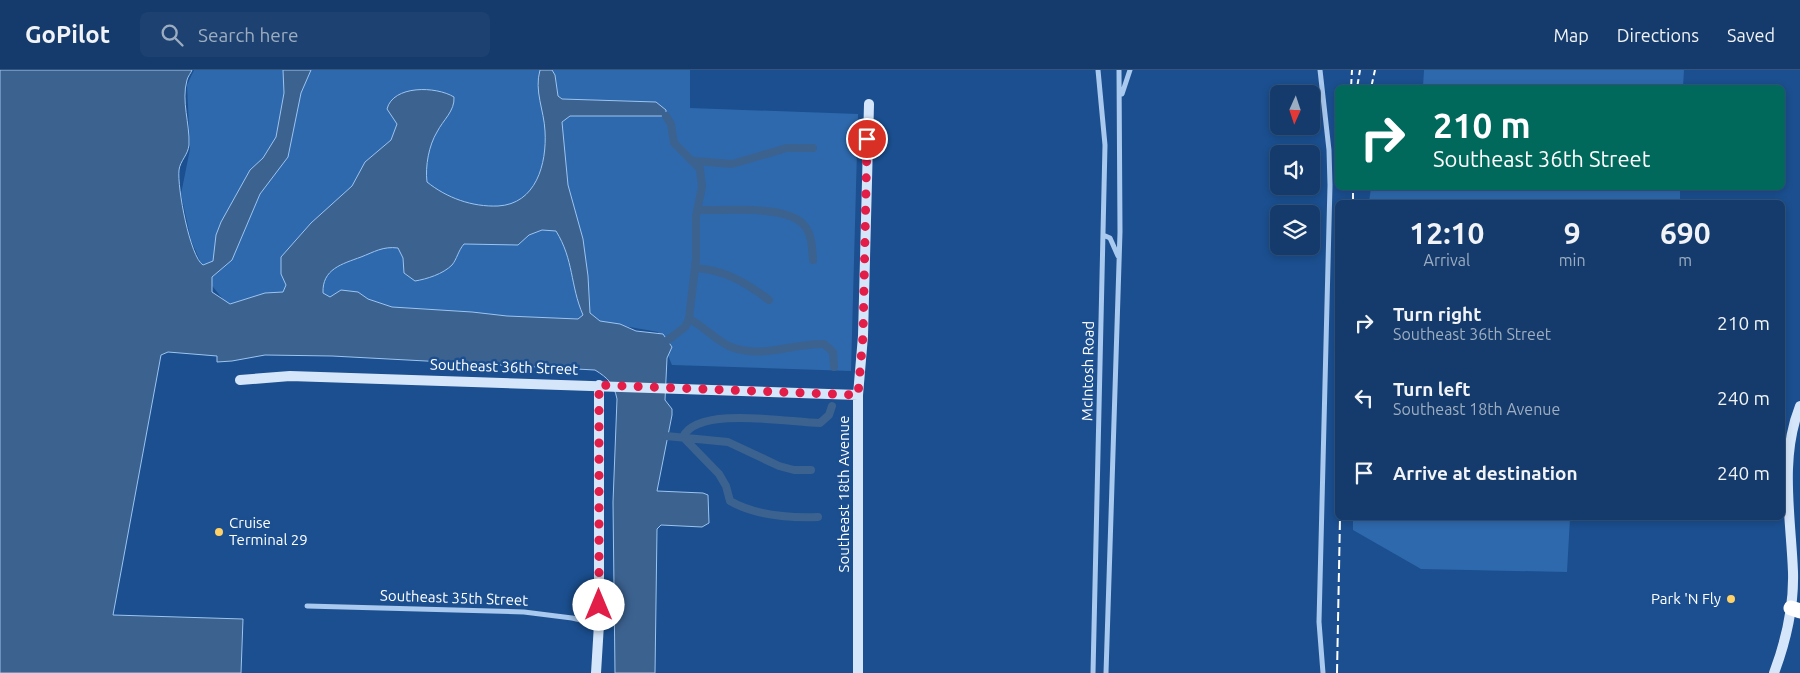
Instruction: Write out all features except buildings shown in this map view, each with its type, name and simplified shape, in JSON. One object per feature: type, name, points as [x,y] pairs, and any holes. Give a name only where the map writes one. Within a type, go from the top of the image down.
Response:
[{"type":"street","name":"McIntosh Road","points":[[1093,673],[1105,145],[1098,70]]},
{"type":"street","name":"McIntosh Road","points":[[1106,673],[1119,259],[1119,70]]},
{"type":"street","name":"McIntosh Road","points":[[1120,100],[1130,70]]},
{"type":"street","points":[[1320,70],[1329,150],[1330,185],[1319,622],[1323,673]]},
{"type":"street","name":"Southeast 18th Avenue","points":[[858,673],[858,395],[863,336],[869,104]]},
{"type":"street","points":[[1103,234],[1113,242],[1119,259]]},
{"type":"street","name":"Southeast 36th Street","points":[[240,380],[290,376],[604,385],[858,395]]},
{"type":"street","points":[[596,673],[599,624],[604,385]]},
{"type":"street","points":[[1774,673],[1795,609],[1789,463],[1791,442],[1800,406]]},
{"type":"street","name":"Southeast 35th Street","points":[[307,606],[524,612],[572,618],[599,624]]},
{"type":"street","points":[[590,673],[591,649],[598,639]]},
{"type":"shaded area","points":[[0,70],[192,70],[185,88],[189,145],[179,170],[179,179],[182,205],[189,236],[193,249],[203,265],[213,261],[216,235],[221,222],[250,170],[263,158],[276,137],[284,93],[283,70],[311,70],[301,93],[288,157],[260,194],[232,260],[212,277],[212,292],[230,304],[265,293],[283,292],[286,285],[281,274],[281,257],[311,223],[352,186],[365,162],[391,140],[397,124],[387,109],[397,95],[416,90],[426,90],[446,93],[454,97],[453,107],[434,137],[430,149],[427,163],[427,182],[451,197],[469,203],[488,206],[511,204],[522,198],[530,190],[541,169],[544,156],[545,131],[538,85],[540,70],[552,70],[555,75],[558,96],[562,99],[656,102],[666,110],[666,116],[570,116],[562,122],[568,185],[583,239],[590,313],[600,321],[620,324],[636,331],[663,334],[672,347],[667,358],[665,400],[672,409],[672,415],[657,491],[703,493],[708,495],[709,523],[702,527],[661,525],[657,529],[655,673],[615,673],[613,502],[617,399],[612,385],[600,373],[595,370],[332,356],[265,355],[217,362],[217,356],[168,352],[161,355],[113,615],[243,619],[241,673],[0,673]],"holes":[[[542,230],[556,231],[566,252],[583,315],[578,319],[507,316],[392,307],[368,299],[358,292],[341,290],[330,297],[323,293],[326,278],[334,269],[374,251],[398,248],[403,258],[404,273],[415,281],[435,276],[452,265],[464,244],[518,245],[529,235]]]},
{"type":"shaded area","points":[[194,70],[690,70],[690,108],[858,114],[851,371],[672,365],[658,332],[607,323],[299,309],[226,303],[209,282],[191,240],[181,194],[190,149],[187,85]]},
{"type":"shaded area","points":[[1424,70],[1684,70],[1683,85],[1423,85]]},
{"type":"shaded area","points":[[1371,190],[1680,190],[1680,200],[1369,200]]},
{"type":"shaded area","points":[[1353,520],[1570,520],[1567,572],[1421,569],[1353,530]]},
{"type":"waterway","points":[[666,116],[671,124],[674,143],[700,169],[702,187],[696,216],[696,259],[689,319],[685,327],[668,340]]},
{"type":"waterway","points":[[695,161],[732,164],[787,148],[813,148]]},
{"type":"waterway","points":[[698,210],[768,211],[793,217],[802,223],[808,231],[813,260]]},
{"type":"waterway","points":[[695,268],[725,274],[752,288],[769,300]]},
{"type":"waterway","points":[[689,319],[731,347],[743,350],[766,351],[824,344],[833,352],[834,367]]},
{"type":"waterway","points":[[818,517],[773,515],[751,510],[730,501],[726,486],[719,474],[683,437],[692,427],[707,421],[725,419],[746,418],[820,423],[829,415],[832,406]]},
{"type":"waterway","points":[[666,436],[728,442],[779,466],[794,470],[811,470]]},
{"type":"railway","points":[[1351,85],[1352,70]]},
{"type":"railway","points":[[1358,85],[1360,70]]},
{"type":"railway","points":[[1372,85],[1375,70]]},
{"type":"railway","points":[[1353,190],[1353,200]]},
{"type":"railway","points":[[1337,673],[1340,520]]},
{"type":"place","name":"Cruise Terminal 29","points":[[219,532]]},
{"type":"place","name":"Park 'N Fly","points":[[1731,599]]},
{"type":"route","points":[[599,605],[599,385],[858,395],[863,336],[867,139]]}]
